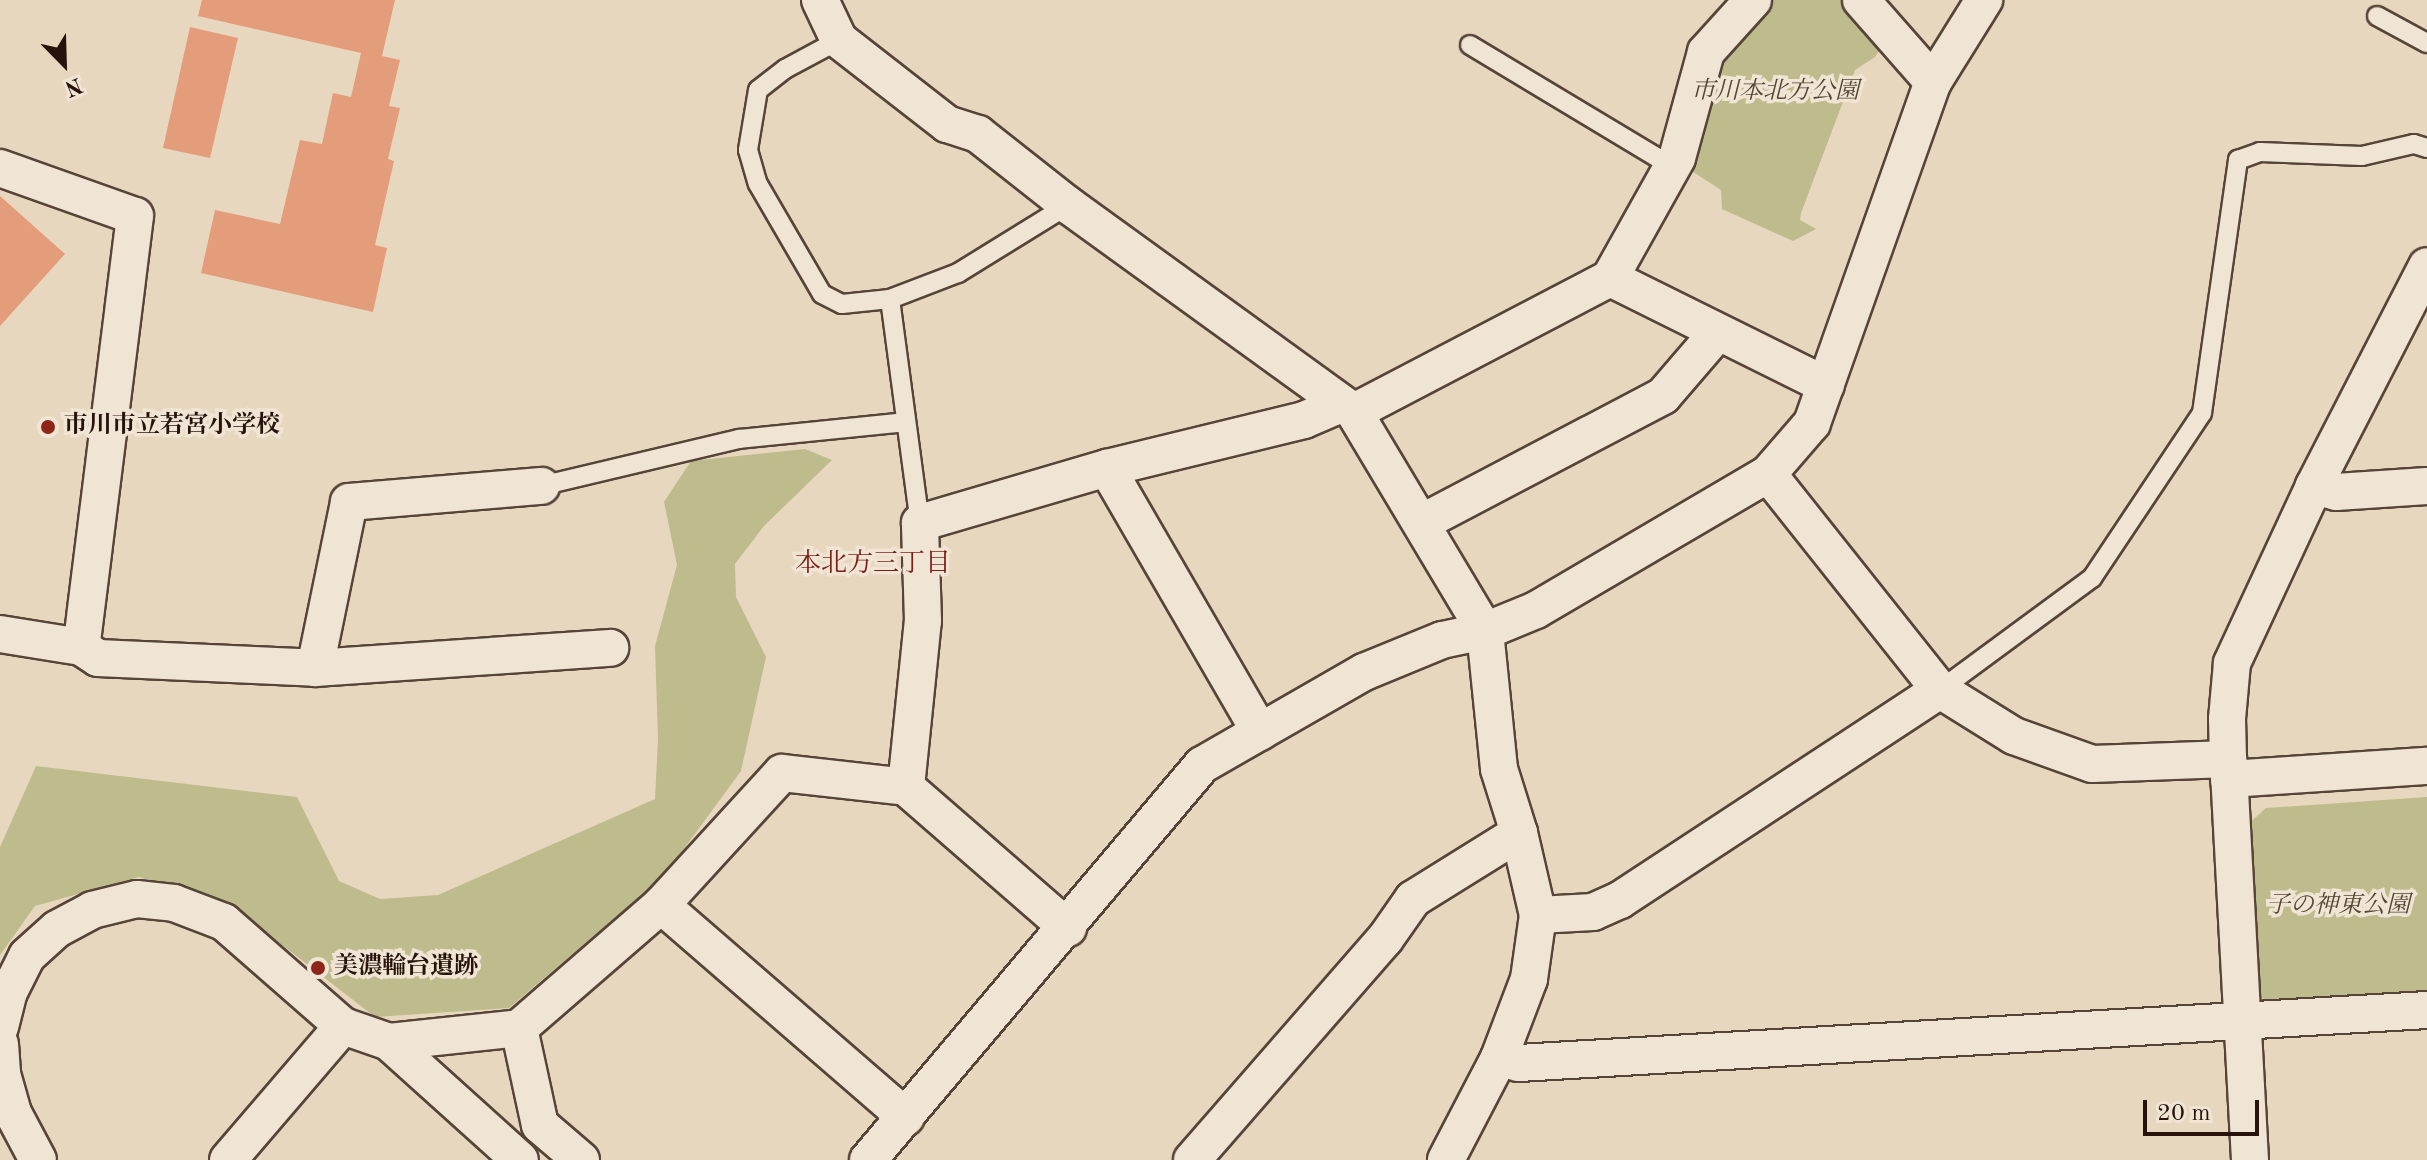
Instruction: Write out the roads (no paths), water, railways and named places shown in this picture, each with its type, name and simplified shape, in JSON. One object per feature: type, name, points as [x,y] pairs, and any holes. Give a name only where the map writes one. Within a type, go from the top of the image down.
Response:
[{"type":"street","points":[[820,0],[839,40],[947,124],[978,134],[1068,205],[1348,408],[1423,522],[1485,631],[1499,769],[1519,833],[1538,915],[1529,979],[1499,1058],[1446,1160]]},
{"type":"street","points":[[906,787],[923,621],[920,523],[1107,468],[1348,408],[1610,278],[1673,167],[1706,52],[1753,0]]},
{"type":"street","points":[[1861,0],[1933,82]]},
{"type":"street","points":[[868,1160],[1068,928],[1202,765],[1364,672],[1442,640],[1485,631],[1536,610],[1768,474],[1812,423],[1933,82],[1984,0]]},
{"type":"street","points":[[0,168],[135,216],[81,647]]},
{"type":"street","points":[[2250,1160],[2228,769],[2227,719],[2232,663],[2314,486],[2427,266]]},
{"type":"street","points":[[1610,278],[1826,385]]},
{"type":"street","points":[[1423,522],[1663,396],[1718,332]]},
{"type":"street","points":[[1107,468],[1260,732]]},
{"type":"street","points":[[1768,474],[1940,690],[2014,736],[2092,764],[2228,769],[2427,766]]},
{"type":"street","points":[[315,668],[349,502],[541,486]]},
{"type":"street","points":[[2314,486],[2336,492],[2427,486]]},
{"type":"street","points":[[0,634],[81,647],[98,658],[315,668],[610,648]]},
{"type":"street","points":[[1538,915],[1593,912],[1620,900],[1940,690]]},
{"type":"street","points":[[389,1042],[519,1028],[661,905],[782,773],[906,787],[1068,928]]},
{"type":"street","points":[[1192,1160],[1385,939],[1413,899],[1519,833]]},
{"type":"street","points":[[0,1027],[9,992],[27,956],[57,929],[92,910],[137,899],[174,903],[224,922],[343,1026],[389,1042],[520,1160]]},
{"type":"street","points":[[661,905],[906,1117]]},
{"type":"street","points":[[1499,1058],[1519,1063],[2427,1010]]},
{"type":"street","points":[[228,1160],[343,1026]]},
{"type":"street","points":[[519,1028],[540,1125],[581,1160]]},
{"type":"street","points":[[0,1044],[2,1074],[13,1113],[38,1160]]},
{"type":"lane","points":[[2377,16],[2427,43]]},
{"type":"lane","points":[[839,40],[785,69],[758,90],[748,150],[758,184],[822,294],[842,304],[890,299],[958,273],[1068,205]]},
{"type":"lane","points":[[1470,45],[1673,167]]},
{"type":"lane","points":[[1940,690],[2092,578],[2202,413],[2238,160],[2260,152],[2362,156],[2414,144],[2427,148]]},
{"type":"lane","points":[[890,299],[920,523]]},
{"type":"lane","points":[[541,486],[739,439],[905,422]]},
{"type":"place","name":"市川市立若宮小学校","points":[[48,427]]},
{"type":"place","name":"美濃輪台遺跡","points":[[318,968]]},
{"type":"district","name":"本北方三丁目","points":[[873,565]]},
{"type":"park label","name":"市川本北方公園","points":[[1775,93]]},
{"type":"park label","name":"子の神東公園","points":[[2338,907]]}]
